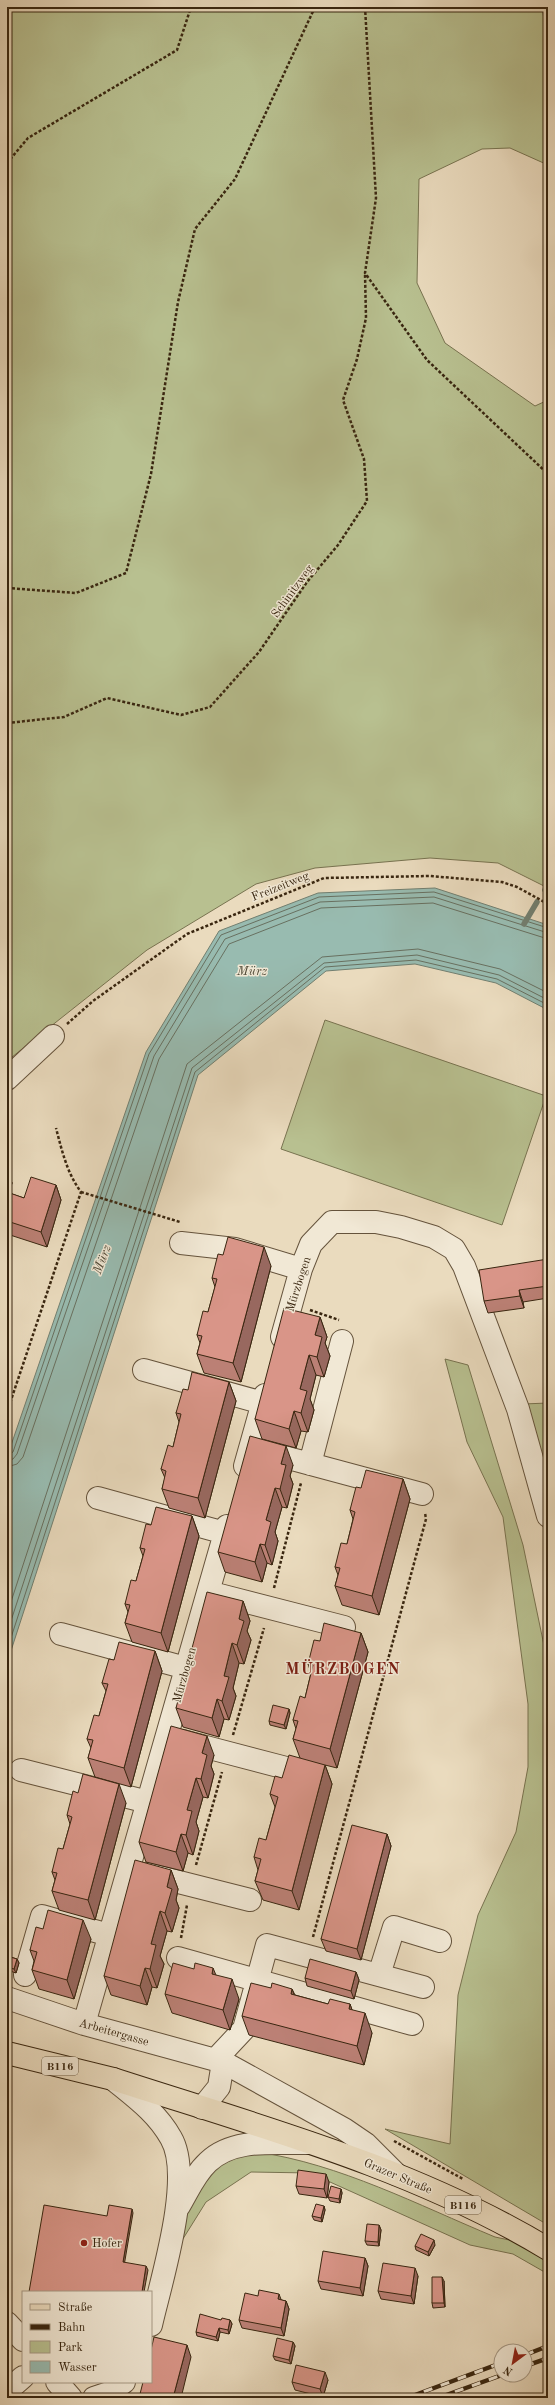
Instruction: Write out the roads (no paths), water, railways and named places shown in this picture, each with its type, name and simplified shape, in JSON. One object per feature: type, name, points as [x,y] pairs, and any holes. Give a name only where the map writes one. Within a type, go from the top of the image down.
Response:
[{"type":"main road","name":"Grazer Straße","points":[[7,2053],[113,2079],[311,2142],[396,2174],[471,2209],[548,2249]]},
{"type":"street","points":[[7,1079],[54,1036]]},
{"type":"street","name":"Mürzbogen","points":[[240,1484],[301,1269],[311,1244],[332,1222],[376,1222],[401,1226],[434,1237],[454,1249],[464,1266],[518,1409],[548,1516]]},
{"type":"street","points":[[181,1243],[235,1249],[301,1269]]},
{"type":"street","points":[[308,1464],[342,1342]]},
{"type":"street","points":[[144,1370],[263,1403]]},
{"type":"street","points":[[250,1448],[422,1494]]},
{"type":"street","points":[[98,1498],[225,1533]]},
{"type":"street","name":"Mürzbogen","points":[[84,2024],[233,1505]]},
{"type":"street","points":[[208,1592],[344,1627]]},
{"type":"street","points":[[61,1634],[186,1668]]},
{"type":"street","points":[[166,1737],[290,1769]]},
{"type":"street","points":[[21,1770],[148,1802]]},
{"type":"street","points":[[128,1869],[250,1900]]},
{"type":"street","points":[[25,1975],[42,1916],[109,1935]]},
{"type":"street","points":[[379,1975],[394,1927],[440,1941]]},
{"type":"street","points":[[202,2108],[219,2087],[219,2061],[244,2029],[267,1945],[422,1987]]},
{"type":"street","points":[[178,1958],[412,2024]]},
{"type":"street","name":"Arbeitergasse","points":[[7,1998],[84,2024],[219,2061],[344,2129],[366,2144],[396,2174]]},
{"type":"street","name":"Grazer Straße","points":[[113,2079],[150,2109],[172,2139],[179,2165],[177,2210],[152,2321]]},
{"type":"street","name":"Grazer Straße","points":[[177,2210],[197,2174],[209,2161],[224,2151],[240,2145],[311,2142]]},
{"type":"street","points":[[7,2323],[22,2339]]},
{"type":"street","points":[[7,2391],[22,2378]]},
{"type":"street","points":[[58,2383],[71,2398]]},
{"type":"street","points":[[94,2398],[109,2393],[123,2383]]},
{"type":"water","name":"Mürz","points":[[435,888],[548,925],[548,1010],[496,983],[415,964],[326,971],[198,1075],[7,1663],[7,1457],[146,1052],[219,931],[318,893]]},
{"type":"waterway","points":[[544,7],[548,28]]},
{"type":"waterway","points":[[545,890],[548,885]]},
{"type":"waterway","points":[[524,924],[537,902]]},
{"type":"railway","points":[[533,2352],[548,2346]]},
{"type":"railway","points":[[533,2363],[548,2358]]},
{"type":"railway","points":[[407,2398],[493,2366]]},
{"type":"railway","points":[[438,2398],[493,2378]]},
{"type":"place","name":"Hofer","points":[[84,2243]]},
{"type":"district","name":"MÜRZBOGEN","points":[[343,1668]]}]
